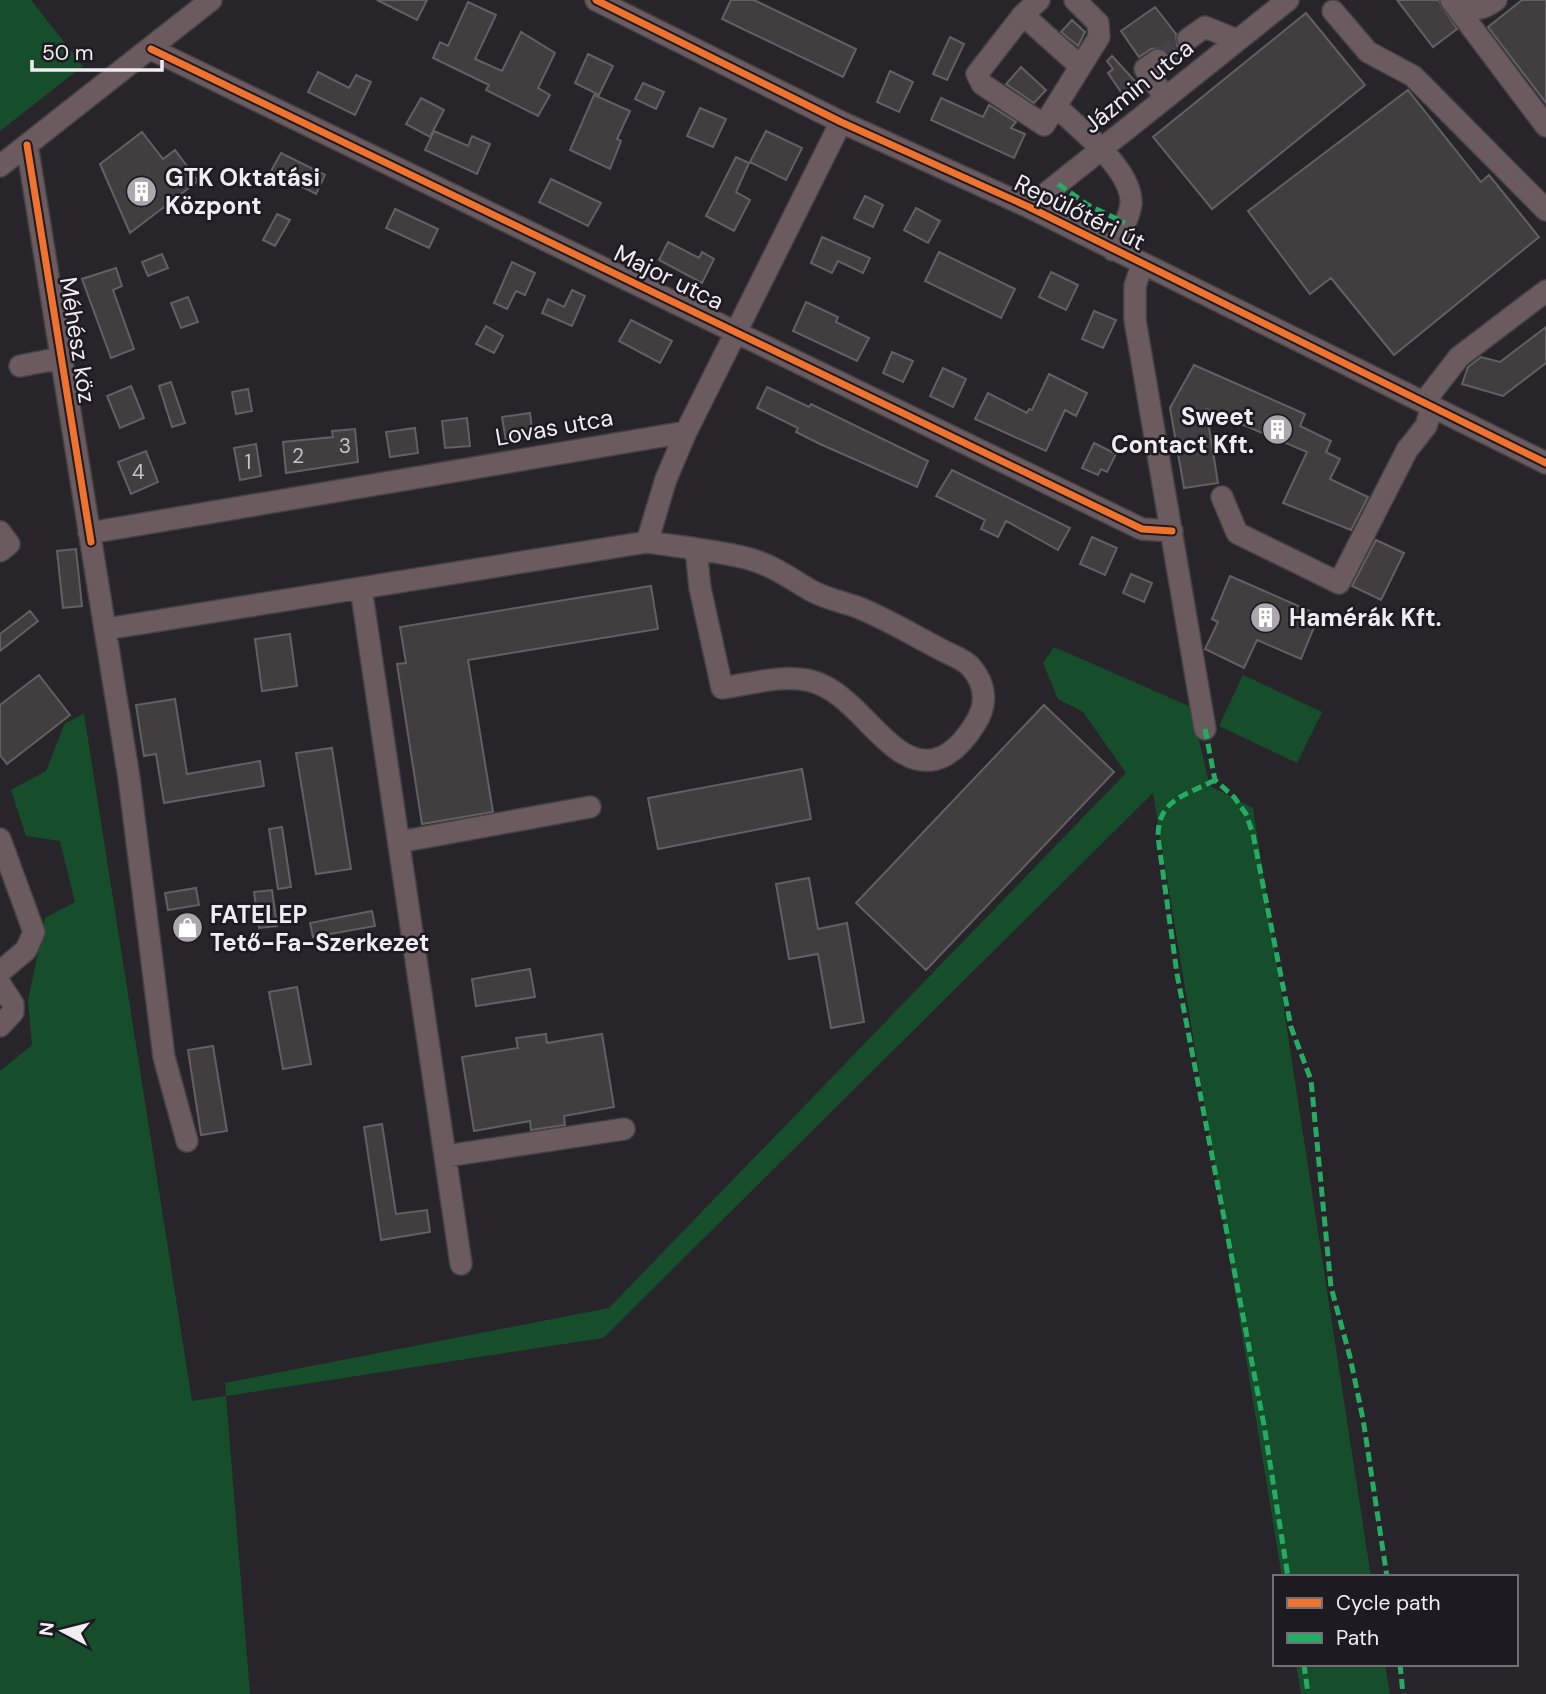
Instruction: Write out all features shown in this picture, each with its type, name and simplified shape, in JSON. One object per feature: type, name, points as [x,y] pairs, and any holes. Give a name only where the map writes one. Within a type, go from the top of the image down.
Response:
[{"type":"street","points":[[0,166],[211,0]]},
{"type":"street","name":"Repülőtéri út","points":[[596,0],[841,122],[1029,207],[1546,463]]},
{"type":"street","points":[[1039,0],[1023,15],[979,71],[979,80],[1044,125],[1057,107],[1100,29],[1075,0]]},
{"type":"street","points":[[1453,1],[1466,9],[1483,10],[1496,0]]},
{"type":"street","points":[[1453,1],[1546,126]]},
{"type":"street","name":"Jázmin utca","points":[[1029,207],[1237,40],[1280,2]]},
{"type":"street","points":[[1333,11],[1368,52],[1413,76],[1546,210]]},
{"type":"street","points":[[1023,15],[1080,66]]},
{"type":"street","points":[[1188,39],[1205,27],[1237,40]]},
{"type":"street","name":"Major utca","points":[[150,49],[1142,528],[1171,531]]},
{"type":"street","points":[[1158,61],[1146,69],[1165,97]]},
{"type":"street","points":[[1057,107],[1122,174],[1131,195],[1130,208],[1113,250]]},
{"type":"street","points":[[647,542],[666,479],[686,432],[841,122]]},
{"type":"street","name":"Méhész köz","points":[[27,145],[106,629],[164,1057],[187,1141]]},
{"type":"street","points":[[1142,264],[1135,286],[1135,320],[1205,729]]},
{"type":"street","points":[[1223,497],[1237,533],[1339,583],[1407,450],[1426,426],[1428,404],[1459,357],[1546,291]]},
{"type":"street","points":[[20,366],[61,358]]},
{"type":"street","name":"Lovas utca","points":[[90,538],[686,432]]},
{"type":"street","points":[[0,533],[9,544],[0,551]]},
{"type":"street","points":[[106,629],[647,542],[696,549],[763,563],[812,591],[874,615],[968,664],[980,680],[985,696],[981,715],[968,735],[949,754],[931,760],[912,758],[892,747],[862,713],[838,693],[812,681],[787,678],[722,688],[700,588],[696,549]]},
{"type":"street","points":[[361,588],[461,1264]]},
{"type":"street","points":[[399,842],[590,807]]},
{"type":"street","points":[[0,839],[34,932],[26,950],[0,972]]},
{"type":"street","points":[[0,984],[13,1004],[13,1012],[0,1026]]},
{"type":"street","points":[[446,1156],[624,1129]]},
{"type":"green space","points":[[0,0],[31,0],[83,66],[0,131]]},
{"type":"green space","points":[[1054,647],[1191,707],[1210,786],[1253,808],[1371,1575],[1282,1575],[1153,793],[603,1338],[226,1396],[225,1383],[609,1308],[1126,773],[1083,712],[1058,699],[1043,663]]},
{"type":"green space","points":[[1243,675],[1322,712],[1297,763],[1219,726]]},
{"type":"green space","points":[[84,714],[192,1401],[226,1396],[250,1694],[0,1694],[0,1071],[32,1045],[28,1001],[45,918],[75,902],[60,841],[26,836],[11,790],[46,771],[65,723]]},
{"type":"green space","points":[[1296,1666],[1385,1666],[1390,1694],[1301,1694]]},
{"type":"building","points":[[377,0],[427,0],[417,20]]},
{"type":"building","points":[[731,0],[754,0],[856,49],[843,77],[722,19]]},
{"type":"building","points":[[1397,0],[1438,0],[1457,29],[1433,47]]},
{"type":"building","points":[[1522,0],[1546,0],[1546,103],[1488,27]]},
{"type":"building","points":[[468,2],[496,15],[475,59],[502,71],[521,32],[555,53],[538,88],[550,95],[538,116],[486,90],[489,85],[433,58],[440,42],[448,46]]},
{"type":"building","points":[[1155,7],[1176,34],[1177,46],[1187,52],[1170,64],[1169,53],[1163,48],[1151,49],[1139,57],[1121,31]]},
{"type":"building","points":[[1306,13],[1365,85],[1212,209],[1153,137]]},
{"type":"building","points":[[1072,20],[1085,32],[1078,46],[1061,32]]},
{"type":"building","points":[[950,37],[964,44],[947,80],[933,74]]},
{"type":"building","points":[[588,54],[613,66],[599,95],[575,83]]},
{"type":"building","points":[[1112,56],[1145,92],[1135,99],[1129,91],[1123,95],[1108,73],[1113,69],[1107,61]]},
{"type":"building","points":[[1021,67],[1046,90],[1034,103],[1006,84]]},
{"type":"building","points":[[890,71],[913,82],[899,112],[877,102]]},
{"type":"building","points":[[318,72],[349,88],[356,75],[371,82],[355,115],[308,92]]},
{"type":"building","points":[[643,83],[664,92],[656,109],[635,99]]},
{"type":"building","points":[[1408,90],[1481,182],[1489,175],[1539,237],[1394,355],[1331,278],[1310,294],[1248,211]]},
{"type":"building","points":[[594,95],[630,111],[617,139],[621,141],[610,169],[570,150]]},
{"type":"building","points":[[421,98],[444,110],[430,137],[406,124]]},
{"type":"building","points":[[941,98],[983,117],[989,105],[1016,122],[1011,128],[1025,134],[1014,158],[931,120]]},
{"type":"building","points":[[700,108],[726,119],[713,147],[687,136]]},
{"type":"building","points":[[434,131],[468,146],[472,136],[490,144],[477,174],[425,150]]},
{"type":"building","points":[[766,131],[802,148],[786,180],[750,162]]},
{"type":"building","name":"GTK Oktatási Központ","points":[[142,132],[163,159],[175,150],[198,181],[130,233],[100,164]]},
{"type":"building","points":[[281,153],[325,175],[316,194],[271,171]]},
{"type":"building","points":[[736,157],[749,163],[736,192],[750,200],[734,231],[706,216]]},
{"type":"building","points":[[551,179],[601,203],[588,226],[539,202]]},
{"type":"building","points":[[865,196],[883,205],[873,227],[854,218]]},
{"type":"building","points":[[916,208],[940,221],[928,243],[904,230]]},
{"type":"building","points":[[395,209],[438,229],[429,248],[386,228]]},
{"type":"building","points":[[277,214],[290,220],[275,246],[263,240]]},
{"type":"building","points":[[822,237],[870,258],[863,273],[838,261],[832,273],[811,263]]},
{"type":"building","points":[[668,242],[699,258],[702,252],[714,259],[702,283],[659,260]]},
{"type":"building","points":[[939,252],[1015,289],[1001,318],[925,281]]},
{"type":"building","points":[[162,254],[168,268],[148,276],[142,262]]},
{"type":"building","points":[[512,262],[535,273],[525,295],[516,291],[507,309],[494,303]]},
{"type":"building","points":[[116,268],[122,286],[113,290],[134,349],[111,358],[82,279]]},
{"type":"building","points":[[1051,272],[1078,285],[1066,310],[1039,297]]},
{"type":"building","points":[[572,290],[585,296],[572,326],[542,313],[548,299],[564,307]]},
{"type":"building","points":[[188,297],[198,322],[181,328],[171,303]]},
{"type":"building","points":[[806,302],[838,317],[836,322],[869,338],[857,361],[793,331]]},
{"type":"building","points":[[1094,311],[1116,320],[1103,348],[1082,339]]},
{"type":"building","points":[[631,320],[672,341],[660,363],[619,341]]},
{"type":"building","points":[[486,326],[503,336],[494,353],[476,344]]},
{"type":"building","points":[[1546,327],[1546,363],[1503,396],[1462,384],[1468,367],[1481,357],[1500,362]]},
{"type":"building","points":[[892,352],[913,361],[903,382],[883,373]]},
{"type":"building","name":"Sweet Contact Kft.","points":[[1194,365],[1305,414],[1300,426],[1331,441],[1326,452],[1340,459],[1330,479],[1368,497],[1351,530],[1283,503],[1307,452],[1206,409],[1218,483],[1184,488],[1170,408]]},
{"type":"building","points":[[943,368],[966,379],[953,407],[930,396]]},
{"type":"building","points":[[1049,374],[1087,393],[1076,416],[1065,410],[1046,451],[975,419],[988,393],[1027,413],[1029,409],[1032,410]]},
{"type":"building","points":[[171,382],[185,423],[172,427],[159,386]]},
{"type":"building","points":[[131,386],[144,418],[120,428],[107,396]]},
{"type":"building","points":[[767,387],[809,407],[811,404],[928,461],[917,487],[820,444],[796,432],[798,428],[757,408]]},
{"type":"building","points":[[248,389],[252,411],[236,414],[232,392]]},
{"type":"building","points":[[530,413],[533,437],[506,441],[502,417]]},
{"type":"building","points":[[467,418],[470,446],[445,448],[442,421]]},
{"type":"building","points":[[415,428],[418,453],[390,457],[386,432]]},
{"type":"building","points":[[355,429],[358,462],[286,473],[283,442],[333,437],[332,431]]},
{"type":"building","points":[[1094,443],[1116,454],[1107,472],[1101,469],[1098,475],[1082,468]]},
{"type":"building","points":[[256,444],[261,476],[240,480],[234,448]]},
{"type":"building","points":[[146,451],[158,482],[131,494],[118,462]]},
{"type":"building","points":[[952,470],[1070,528],[1058,550],[1006,521],[998,537],[981,529],[985,520],[936,496]]},
{"type":"building","points":[[1092,537],[1117,548],[1105,575],[1080,564]]},
{"type":"building","points":[[1376,540],[1404,553],[1381,600],[1352,586]]},
{"type":"building","points":[[76,549],[82,606],[63,608],[57,551]]},
{"type":"building","points":[[1131,574],[1152,583],[1144,602],[1123,593]]},
{"type":"building","name":"Hamérák Kft.","points":[[1230,576],[1319,615],[1301,659],[1257,640],[1244,668],[1205,649],[1218,622],[1212,619]]},
{"type":"building","points":[[651,586],[658,629],[468,660],[493,812],[422,824],[397,664],[406,663],[400,627]]},
{"type":"building","points":[[30,611],[38,621],[0,651],[0,634]]},
{"type":"building","points":[[290,634],[297,686],[262,691],[255,639]]},
{"type":"building","points":[[39,675],[70,715],[7,764],[0,755],[0,705]]},
{"type":"building","points":[[175,699],[187,774],[260,761],[264,786],[164,803],[156,754],[144,756],[136,705]]},
{"type":"building","points":[[1044,705],[1114,772],[926,970],[856,903]]},
{"type":"building","points":[[332,748],[351,869],[316,874],[296,753]]},
{"type":"building","points":[[802,769],[811,819],[658,849],[648,798]]},
{"type":"building","points":[[282,827],[291,887],[278,889],[269,829]]},
{"type":"building","points":[[809,878],[818,929],[847,923],[864,1022],[831,1028],[818,954],[789,959],[776,884]]},
{"type":"building","points":[[196,888],[199,905],[168,910],[165,893]]},
{"type":"building","points":[[272,890],[277,926],[259,928],[254,892]]},
{"type":"building","points":[[372,911],[375,926],[313,937],[310,923]]},
{"type":"building","points":[[530,969],[535,997],[476,1006],[472,979]]},
{"type":"building","points":[[297,987],[311,1064],[283,1069],[269,992]]},
{"type":"building","points":[[546,1034],[547,1043],[602,1034],[614,1107],[564,1116],[565,1125],[531,1130],[530,1121],[474,1131],[462,1057],[518,1048],[516,1038]]},
{"type":"building","points":[[213,1046],[227,1131],[201,1135],[188,1050]]},
{"type":"building","points":[[382,1124],[396,1214],[427,1210],[430,1232],[381,1240],[364,1127]]},
{"type":"tunnel","points":[[1158,60],[1188,39]]},
{"type":"marked path","points":[[1058,184],[1088,205],[1125,223]]},
{"type":"marked path","points":[[1205,729],[1215,780],[1234,797],[1246,814],[1253,834],[1291,1027],[1311,1080],[1331,1287],[1363,1419],[1387,1575]]},
{"type":"marked path","points":[[1215,780],[1168,806],[1159,824],[1158,837],[1177,974],[1264,1425],[1288,1575]]},
{"type":"marked path","points":[[1304,1666],[1308,1694]]},
{"type":"marked path","points":[[1400,1666],[1403,1694]]},
{"type":"cycle path","points":[[596,0],[841,122],[1029,207],[1546,463]]},
{"type":"cycle path","points":[[151,49],[1142,529],[1172,531]]},
{"type":"cycle path","points":[[27,145],[91,542]]},
{"type":"place","name":"GTK Oktatási Központ","points":[[142,191]]},
{"type":"place","name":"Sweet Contact Kft.","points":[[1277,430]]},
{"type":"place","name":"Hamérák Kft.","points":[[1266,617]]},
{"type":"place","name":"FATELEP Tető-Fa-Szerkezet","points":[[187,928]]}]
